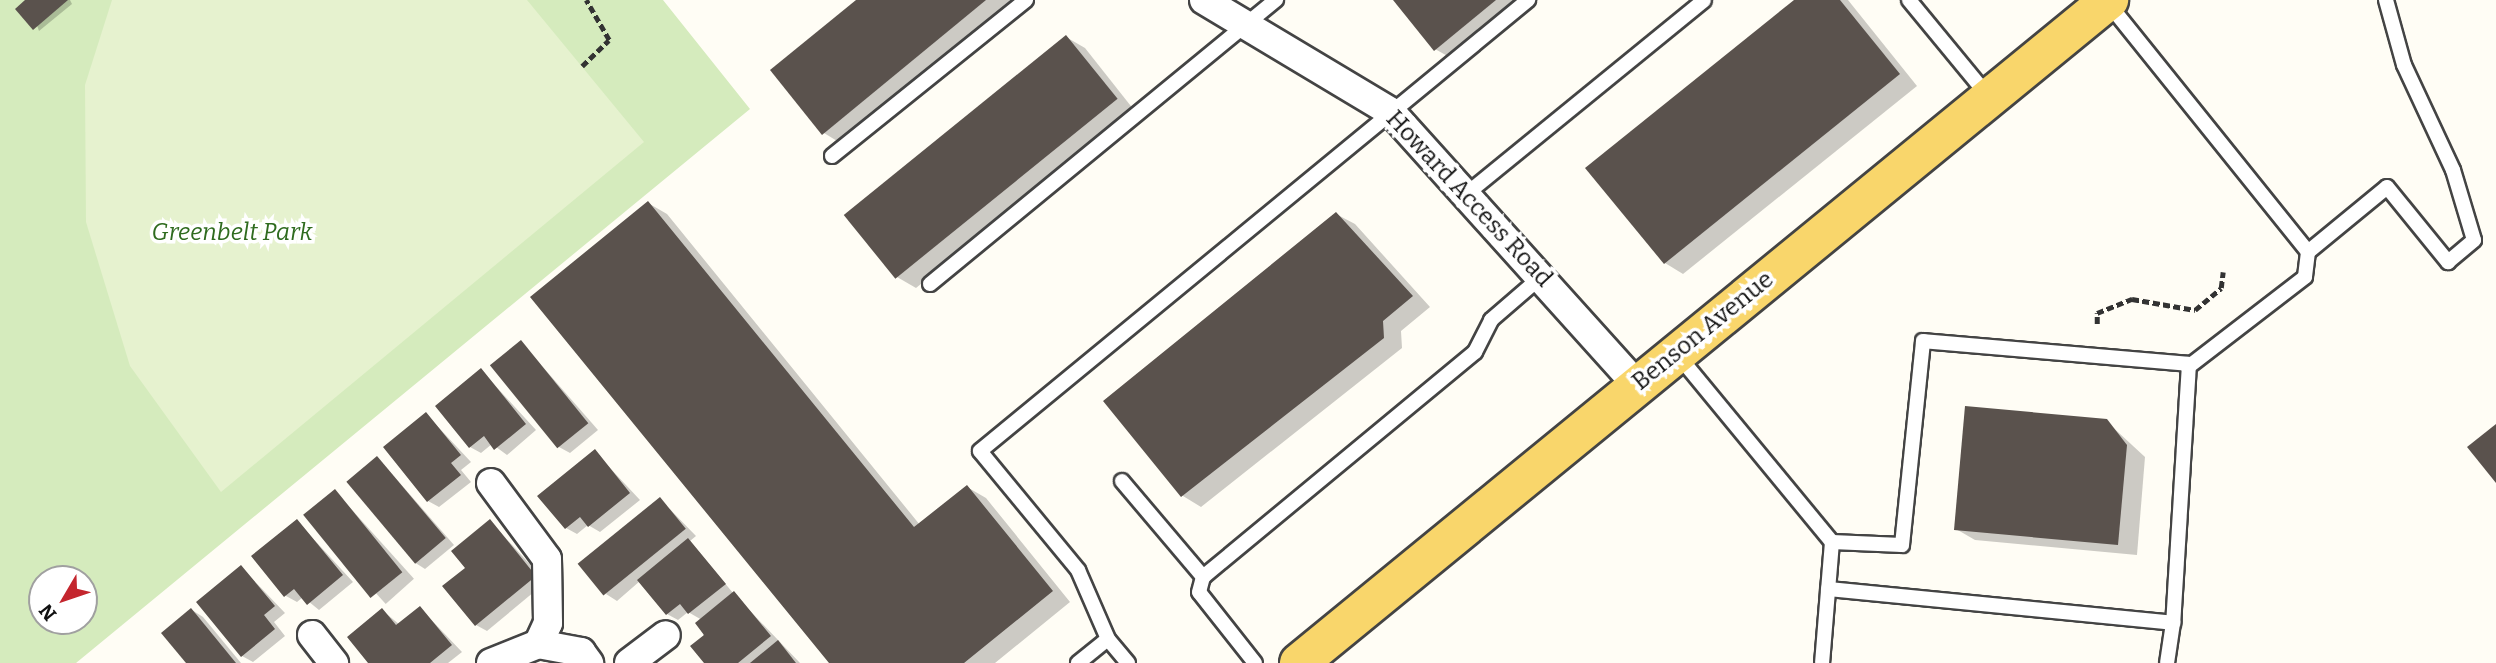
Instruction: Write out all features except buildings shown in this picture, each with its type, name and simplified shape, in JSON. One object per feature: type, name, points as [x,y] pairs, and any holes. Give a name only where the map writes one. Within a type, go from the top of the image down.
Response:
[{"type":"main road","name":"Benson Avenue","points":[[1299,663],[2108,1]]},
{"type":"street","name":"Howard Access Road","points":[[1203,0],[1391,112],[1469,192],[1637,385]]},
{"type":"street","points":[[491,483],[547,559],[548,623],[538,644]]},
{"type":"street","points":[[312,635],[334,663]]},
{"type":"street","points":[[629,663],[666,635]]},
{"type":"street","points":[[491,663],[538,644],[581,652],[589,663]]},
{"type":"lane","points":[[832,156],[1026,0]]},
{"type":"lane","points":[[930,284],[1276,0]]},
{"type":"lane","points":[[1128,663],[1108,639],[1078,570],[980,451],[1528,0]]},
{"type":"lane","points":[[1469,192],[1704,0]]},
{"type":"lane","points":[[1909,0],[1989,97]]},
{"type":"lane","points":[[1832,542],[1902,545],[1923,341],[2188,367],[2305,277],[2308,252],[2387,187],[2448,262],[2474,240],[2453,170],[2404,65],[2386,0]]},
{"type":"lane","points":[[2108,1],[2308,252]]},
{"type":"lane","points":[[1255,663],[1199,592],[1203,577],[1475,352],[1491,320],[1542,276]]},
{"type":"lane","points":[[1676,353],[1832,542],[1822,663]]},
{"type":"lane","points":[[2167,663],[2173,623],[2188,367]]},
{"type":"lane","points":[[1122,481],[1203,577]]},
{"type":"lane","points":[[1828,589],[2173,623]]},
{"type":"lane","points":[[1078,663],[1108,639]]},
{"type":"path","points":[[582,66],[608,40],[586,0]]},
{"type":"path","points":[[2097,324],[2097,313],[2132,299],[2195,310],[2221,288],[2223,272]]},
{"type":"green space","name":"Greenbelt Park","points":[[0,0],[663,0],[750,109],[76,663],[0,663]]},
{"type":"green space","points":[[112,0],[527,0],[644,142],[221,492],[130,366],[86,222],[85,85]]}]
